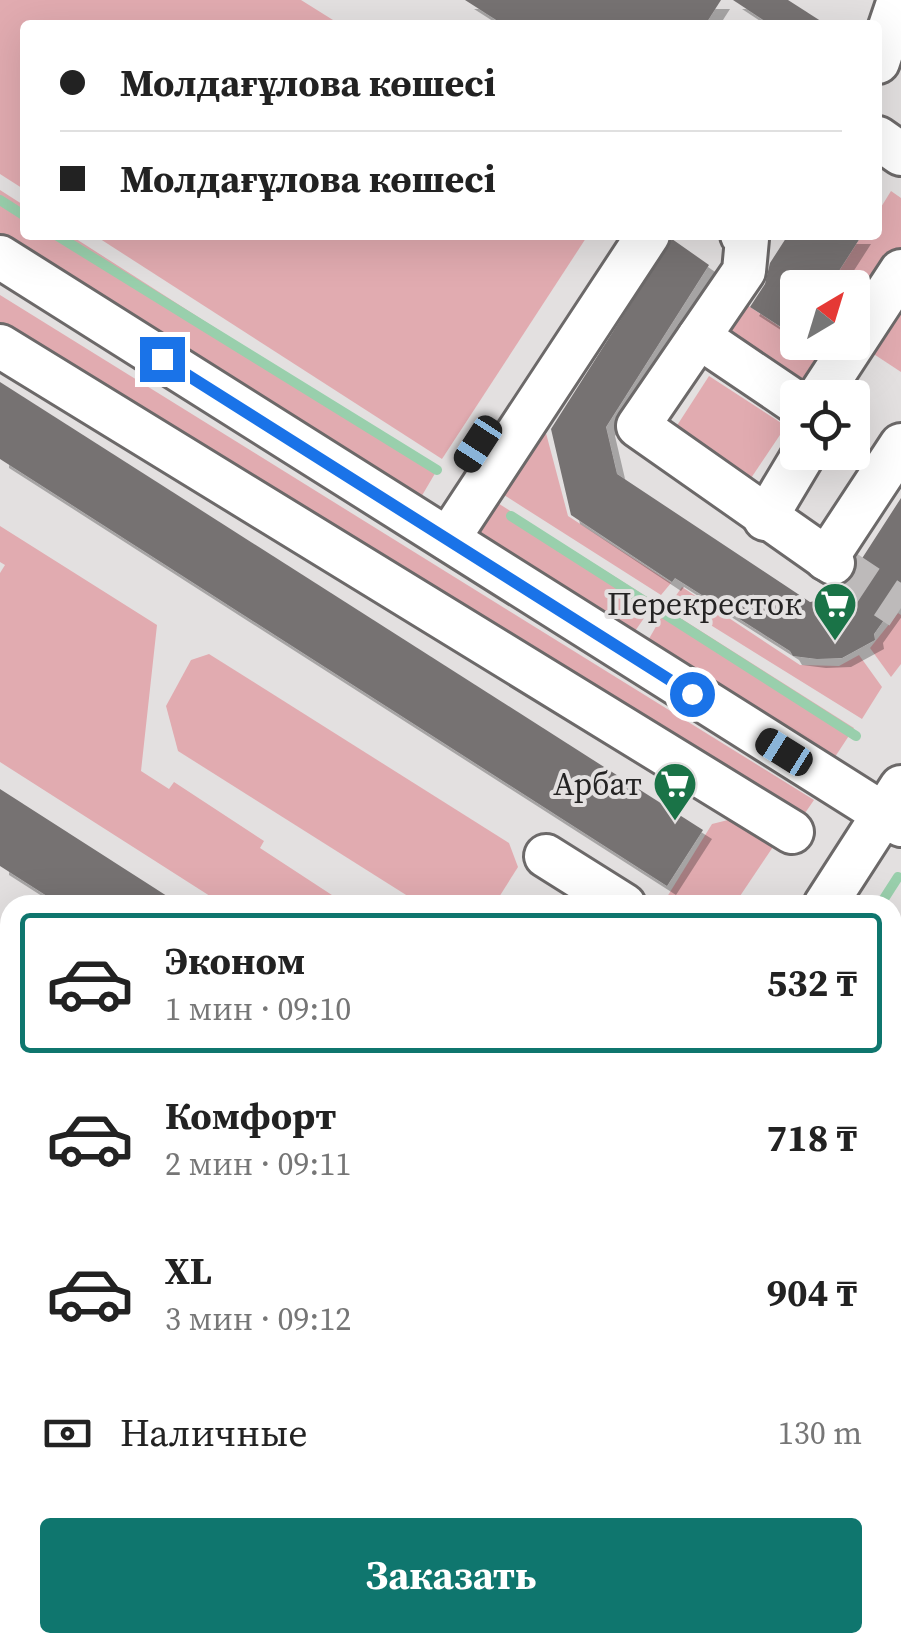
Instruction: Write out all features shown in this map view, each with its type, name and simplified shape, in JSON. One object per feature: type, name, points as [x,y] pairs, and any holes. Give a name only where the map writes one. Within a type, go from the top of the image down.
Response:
[{"type":"street","points":[[882,51],[900,0]]},
{"type":"street","points":[[437,533],[610,240]]},
{"type":"street","points":[[437,533],[644,240]]},
{"type":"street","points":[[747,240],[744,272],[638,426],[829,561],[901,445]]},
{"type":"street","points":[[0,256],[437,533],[895,809],[832,895]]},
{"type":"street","points":[[830,380],[901,271]]},
{"type":"street","points":[[700,337],[780,392]]},
{"type":"street","points":[[0,346],[792,832]]},
{"type":"street","points":[[765,518],[794,470]]},
{"type":"street","points":[[546,856],[608,895]]},
{"type":"shaded area","points":[[0,0],[301,0],[333,20],[20,20],[20,187],[0,174]]},
{"type":"shaded area","points":[[0,190],[20,203],[20,240],[78,240],[437,470],[410,516],[0,257]]},
{"type":"shaded area","points":[[891,191],[901,198],[901,259],[870,307],[870,270],[840,270],[859,240],[882,240],[882,206]]},
{"type":"shaded area","points":[[102,240],[585,240],[442,459]]},
{"type":"shaded area","points":[[901,280],[901,372],[870,352],[870,329]]},
{"type":"shaded area","points":[[0,295],[814,800],[792,832],[0,346]]},
{"type":"shaded area","points":[[744,303],[780,327],[780,360],[836,360],[822,380],[803,380],[726,328]]},
{"type":"shaded area","points":[[709,376],[780,422],[780,435],[743,490],[667,441]]},
{"type":"shaded area","points":[[542,418],[568,516],[671,583],[661,595],[493,488]]},
{"type":"shaded area","points":[[485,495],[655,602],[629,640],[463,531]]},
{"type":"shaded area","points":[[0,526],[157,625],[141,771],[169,789],[174,782],[264,841],[260,848],[332,895],[208,895],[0,762],[0,573],[5,565],[0,562]]},
{"type":"shaded area","points":[[682,587],[800,665],[839,666],[859,655],[882,687],[862,719],[672,601]]},
{"type":"shaded area","points":[[666,609],[854,728],[831,763],[646,644]]},
{"type":"shaded area","points":[[898,613],[901,664],[891,677],[870,648]]},
{"type":"shaded area","points":[[209,654],[509,843],[518,867],[500,895],[406,895],[178,751],[166,706],[191,660]]},
{"type":"shaded area","points":[[744,816],[781,835],[741,895],[668,895],[712,824]]},
{"type":"building","points":[[465,0],[721,0],[708,20],[496,20]]},
{"type":"building","points":[[733,0],[788,0],[819,20],[763,20]]},
{"type":"building","points":[[673,240],[709,265],[606,427],[617,474],[810,602],[832,598],[852,583],[861,560],[901,498],[901,596],[874,634],[875,640],[842,658],[793,656],[571,515],[551,429]]},
{"type":"building","points":[[785,240],[859,240],[840,270],[780,270],[780,326],[750,307],[765,284],[770,263]]},
{"type":"building","points":[[0,382],[703,830],[667,886],[0,459]]},
{"type":"building","points":[[0,789],[165,895],[45,895],[0,866]]},
{"type":"waterway","points":[[0,200],[20,213]]},
{"type":"waterway","points":[[64,240],[437,470]]},
{"type":"waterway","points":[[511,516],[856,736]]},
{"type":"waterway","points":[[886,895],[898,877]]},
{"type":"tunnel","points":[[833,563],[901,608]]},
{"type":"place","name":"Перекресток","points":[[835,642]]},
{"type":"place","name":"Арбат","points":[[675,822]]},
{"type":"route","points":[[162,359],[692,694]]}]
